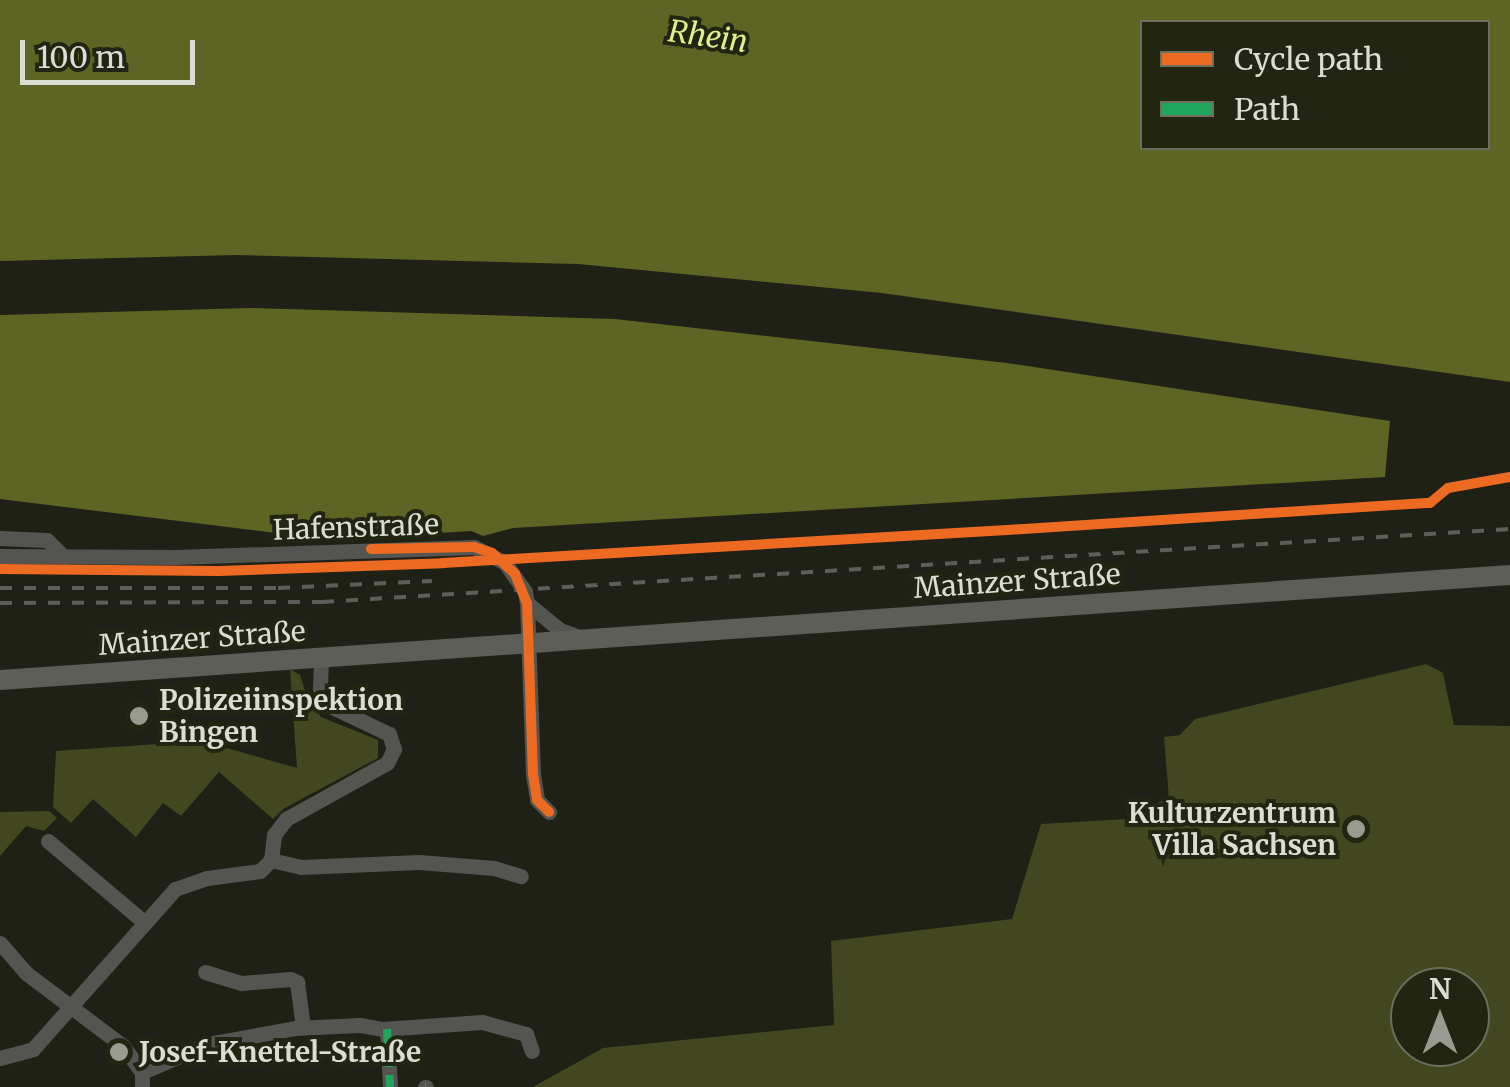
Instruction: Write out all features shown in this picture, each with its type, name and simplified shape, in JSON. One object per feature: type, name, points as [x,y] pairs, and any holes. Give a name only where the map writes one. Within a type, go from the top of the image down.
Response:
[{"type":"main road","name":"Mainzer Straße","points":[[0,680],[1510,575]]},
{"type":"street","points":[[0,538],[47,540],[64,557]]},
{"type":"street","name":"Hafenstraße","points":[[0,556],[176,558],[474,546],[505,563],[525,592],[528,645]]},
{"type":"street","name":"Hafenstraße","points":[[527,603],[560,630],[584,639]]},
{"type":"street","points":[[528,645],[533,774],[538,800],[549,812]]},
{"type":"street","points":[[0,1058],[33,1049],[144,922],[182,885],[260,871],[270,860],[274,835],[286,819],[387,763],[394,749],[384,730],[326,704],[320,688],[321,658]]},
{"type":"street","points":[[48,841],[144,922]]},
{"type":"street","points":[[270,860],[301,866],[430,863],[494,868],[521,876]]},
{"type":"street","points":[[0,944],[12,961],[123,1046],[142,1080],[208,1044],[303,1027],[360,1025],[387,1029],[482,1022],[526,1034],[532,1050]]},
{"type":"street","points":[[205,972],[240,982],[296,982],[303,1027]]},
{"type":"street","points":[[387,1029],[390,1087]]},
{"type":"shaded area","points":[[1426,664],[1443,673],[1454,725],[1510,726],[1510,1087],[533,1087],[603,1048],[834,1025],[831,941],[1012,919],[1041,824],[1127,819],[1127,810],[1154,809],[1154,804],[1169,799],[1164,737],[1180,735],[1195,719]]},
{"type":"shaded area","points":[[290,669],[300,675],[307,697],[321,717],[378,740],[378,758],[283,809],[273,819],[219,772],[181,816],[163,803],[136,837],[93,799],[71,823],[53,807],[56,751],[202,741],[297,768]]},
{"type":"shaded area","points":[[49,811],[57,818],[44,831],[26,826],[0,856],[0,812]]},
{"type":"water","name":"Rhein","points":[[0,0],[1510,0],[1510,382],[882,293],[578,264],[236,255],[0,261]]},
{"type":"water","points":[[250,308],[615,319],[1007,363],[1390,421],[1385,477],[513,528],[483,536],[471,531],[332,540],[0,499],[0,315]]},
{"type":"railway","points":[[0,603],[322,602],[1510,529]]},
{"type":"railway","points":[[0,588],[278,588],[432,581]]},
{"type":"marked path","points":[[387,1029],[390,1087]]},
{"type":"cycle path","points":[[0,569],[219,571],[443,563],[1007,530],[1430,503],[1448,488],[1510,477]]},
{"type":"cycle path","points":[[371,549],[474,547],[492,553],[515,574],[527,603],[533,774],[537,800],[549,812]]},
{"type":"place","name":"Polizeiinspektion Bingen","points":[[139,716]]},
{"type":"place","name":"Kulturzentrum Villa Sachsen","points":[[1356,829]]},
{"type":"place","name":"Josef-Knettel-Straße","points":[[119,1052]]}]
